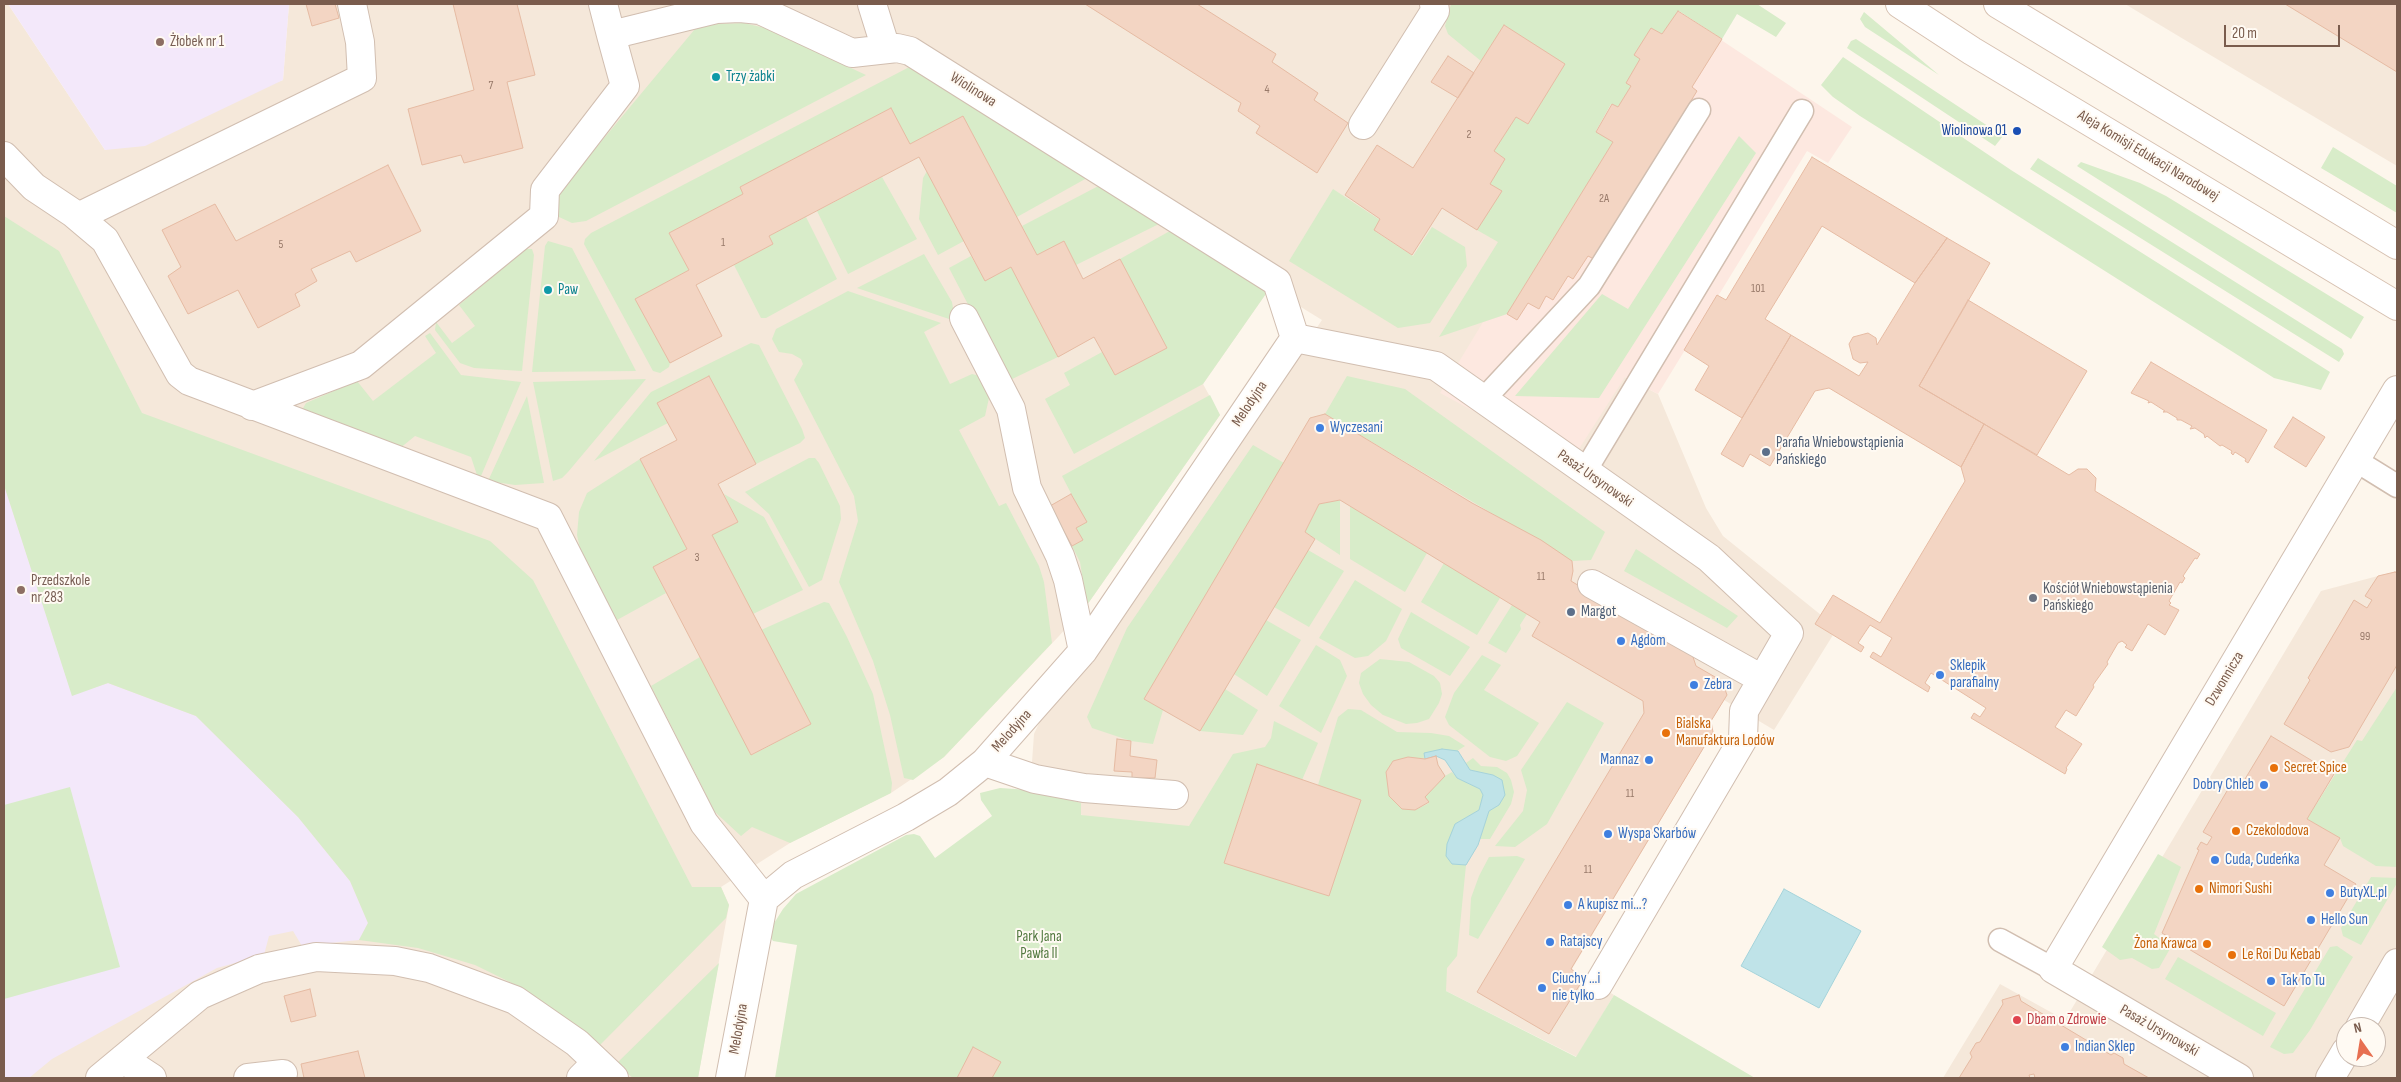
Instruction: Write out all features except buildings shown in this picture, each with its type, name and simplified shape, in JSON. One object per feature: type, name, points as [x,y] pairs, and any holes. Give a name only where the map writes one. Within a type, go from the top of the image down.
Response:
[{"type":"street","points":[[78,217],[362,78],[360,42],[352,4]]},
{"type":"street","points":[[252,406],[361,365],[544,216],[546,190],[625,86],[603,4]]},
{"type":"street","points":[[872,4],[886,49]]},
{"type":"street","points":[[1363,125],[1435,11],[1434,4]]},
{"type":"street","name":"Aleja Komisji Edukacji Narodowej","points":[[1900,4],[1972,51],[2397,306]]},
{"type":"street","points":[[1998,4],[2397,245]]},
{"type":"street","name":"Wiolinowa","points":[[611,35],[717,9],[740,8],[760,10],[852,52],[897,48],[910,50],[1277,282],[1295,338]]},
{"type":"street","points":[[4,156],[34,187],[78,217],[105,240],[180,374],[189,381],[548,517],[704,823],[764,899]]},
{"type":"street","points":[[964,318],[1011,409],[1027,488],[1066,572],[1083,651]]},
{"type":"street","name":"Pasaż Ursynowski","points":[[1295,338],[1436,366],[1709,558],[1790,633],[1744,711],[1743,739],[1598,985]]},
{"type":"street","name":"Melodyjna","points":[[730,1078],[764,899],[793,874],[906,817],[948,792],[985,762],[1083,651],[1295,338]]},
{"type":"street","name":"Dzwonnicza","points":[[2053,969],[2397,390]]},
{"type":"street","points":[[1592,584],[1762,679]]},
{"type":"street","points":[[985,762],[1035,779],[1084,788],[1174,795]]},
{"type":"street","points":[[100,1078],[200,995],[259,969],[316,957],[395,961],[429,968],[514,1000],[577,1043],[598,1073]]},
{"type":"street","points":[[2366,1017],[2397,963]]},
{"type":"street","name":"Pasaż Ursynowski","points":[[2053,969],[2239,1078]]},
{"type":"street","points":[[123,1059],[152,1078]]},
{"type":"street","points":[[2330,1078],[2337,1067]]},
{"type":"street","points":[[248,1078],[283,1074]]},
{"type":"lane","points":[[1483,400],[1589,286],[1699,110]]},
{"type":"lane","points":[[1585,471],[1802,111]]},
{"type":"lane","points":[[2355,460],[2397,486]]},
{"type":"lane","points":[[2000,940],[2053,969]]},
{"type":"shaded area","points":[[4,4],[8,4],[105,150],[283,80],[289,4],[1650,4],[1625,377],[1658,394],[1706,508],[1723,536],[1821,615],[1816,624],[1833,635],[1774,730],[1724,700],[1711,721],[1713,732],[1572,969],[1614,995],[1577,1057],[1446,991],[1030,790],[1034,734],[1041,719],[1079,677],[1322,320],[1270,288],[1203,384],[1220,415],[1087,605],[1059,636],[944,757],[891,793],[790,843],[721,887],[729,905],[698,1078],[4,1078]]},
{"type":"shaded area","name":"Żłobek nr 1","points":[[8,4],[289,4],[283,80],[145,146],[105,150]]},
{"type":"shaded area","points":[[1667,4],[1852,127],[1828,163],[1807,151],[1658,394],[1625,377],[1570,463],[1440,393],[1483,322],[1507,314],[1572,131]]},
{"type":"shaded area","points":[[2125,4],[2397,4],[2397,166],[2180,37]]},
{"type":"shaded area","points":[[4,485],[72,695],[108,683],[196,716],[298,817],[350,881],[368,923],[359,940],[302,946],[293,931],[269,936],[264,955],[217,968],[52,1059],[29,1078],[4,1078]]},
{"type":"shaded area","points":[[2397,571],[2397,1078],[1943,1078],[2000,984],[2065,1020],[2321,591]]},
{"type":"green space","points":[[1451,4],[1757,4],[1786,23],[1776,37],[1737,14],[1722,39],[1679,11],[1662,34],[1651,28],[1640,59],[1627,82],[1631,86],[1618,107],[1611,104],[1596,131],[1613,142],[1507,314],[1439,337],[1498,242],[1477,230],[1490,184],[1505,159],[1494,151],[1516,117],[1528,124],[1565,64],[1504,25],[1481,61],[1448,34],[1445,26]]},
{"type":"green space","points":[[1864,12],[1939,75],[1865,27],[1860,19]]},
{"type":"green space","points":[[744,23],[765,28],[866,75],[586,221],[572,223],[559,217],[556,214],[554,202],[560,191],[695,29],[717,24]]},
{"type":"green space","points":[[1856,39],[2003,136],[1995,146],[1847,48],[1851,41]]},
{"type":"green space","points":[[1843,57],[2011,170],[2330,372],[2321,390],[2274,378],[1860,116],[1833,97],[1821,85]]},
{"type":"green space","points":[[917,63],[1087,178],[1017,217],[963,116],[910,144],[891,108],[740,187],[743,194],[669,233],[689,270],[635,299],[670,363],[669,367],[660,373],[653,371],[584,244],[585,239],[591,233]]},
{"type":"green space","points":[[1739,136],[1756,153],[1599,398],[1515,396],[1602,294],[1628,309]]},
{"type":"green space","points":[[2333,147],[2397,186],[2397,213],[2321,168]]},
{"type":"green space","points":[[2038,158],[2342,349],[2344,354],[2339,362],[2030,169]]},
{"type":"green space","points":[[2081,162],[2140,183],[2166,196],[2364,317],[2351,339],[2077,166]]},
{"type":"green space","points":[[927,171],[964,241],[938,255],[919,219],[923,178]]},
{"type":"green space","points":[[882,177],[917,239],[848,274],[817,211]]},
{"type":"green space","points":[[1106,182],[1161,223],[1076,265],[1064,241],[1037,255],[1022,226]]},
{"type":"green space","points":[[1333,189],[1383,222],[1376,232],[1413,256],[1432,227],[1465,247],[1467,266],[1430,323],[1398,328],[1289,261]]},
{"type":"green space","points":[[4,216],[59,251],[142,413],[490,541],[533,580],[692,887],[721,887],[729,905],[726,918],[600,1045],[524,989],[475,965],[418,948],[359,940],[368,923],[350,881],[298,817],[196,716],[108,683],[72,696],[4,485]]},
{"type":"green space","points":[[806,217],[837,279],[766,318],[761,318],[734,265],[773,244],[769,236]]},
{"type":"green space","points":[[1183,230],[1270,288],[1203,384],[1074,454],[1045,399],[1070,385],[1064,373],[1102,352],[1115,375],[1167,348],[1120,259],[1168,232]]},
{"type":"green space","points":[[548,241],[572,248],[636,371],[532,372],[545,246]]},
{"type":"green space","points":[[526,249],[532,249],[534,255],[522,371],[474,368],[460,363],[435,330],[436,322],[452,343],[475,326],[459,305]]},
{"type":"green space","points":[[924,254],[952,302],[954,314],[949,319],[857,288]]},
{"type":"green space","points":[[971,256],[985,281],[1011,267],[1058,357],[1008,381],[949,268]]},
{"type":"green space","points":[[848,291],[941,323],[924,332],[950,384],[972,374],[980,376],[991,389],[985,416],[959,430],[999,506],[1006,503],[1039,566],[1044,582],[1052,643],[944,757],[913,780],[904,778],[890,715],[873,661],[839,582],[858,521],[854,496],[794,380],[803,364],[801,359],[792,354],[779,352],[772,339],[776,329]]},
{"type":"green space","points":[[430,333],[461,375],[521,382],[481,476],[477,475],[471,457],[415,436],[399,449],[302,410],[306,403],[357,381],[373,401],[436,353],[425,336]]},
{"type":"green space","points":[[751,343],[759,345],[802,429],[805,438],[800,443],[756,464],[709,376],[658,403],[668,423],[594,461],[651,392]]},
{"type":"green space","points":[[1347,376],[1405,389],[1605,532],[1591,560],[1572,561],[1325,414]]},
{"type":"green space","points":[[646,379],[568,472],[562,478],[553,481],[533,382]]},
{"type":"green space","points":[[1210,395],[1220,415],[1087,605],[1080,562],[1072,546],[1082,540],[1076,528],[1086,522],[1062,476]]},
{"type":"green space","points":[[527,396],[544,483],[515,485],[488,481]]},
{"type":"green space","points":[[1253,445],[1284,463],[1144,699],[1163,710],[1153,744],[1131,741],[1092,728],[1087,717],[1127,628]]},
{"type":"green space","points":[[809,458],[815,458],[819,463],[840,506],[841,519],[822,580],[809,587],[769,514],[745,492]]},
{"type":"green space","points":[[640,459],[687,549],[653,567],[666,593],[617,620],[581,553],[577,535],[579,512],[587,493]]},
{"type":"green space","points":[[724,494],[764,517],[803,590],[753,614],[712,535],[738,522]]},
{"type":"green space","points":[[1340,500],[1340,555],[1305,532],[1319,504]]},
{"type":"green space","points":[[1350,506],[1427,553],[1405,592],[1350,559]]},
{"type":"green space","points":[[1636,549],[1738,616],[1727,628],[1624,571]]},
{"type":"green space","points":[[1308,550],[1344,571],[1309,627],[1274,607]]},
{"type":"green space","points":[[1444,563],[1500,598],[1477,635],[1421,602]]},
{"type":"green space","points":[[1355,580],[1402,609],[1386,641],[1368,656],[1355,658],[1319,638]]},
{"type":"green space","points":[[824,602],[829,603],[873,694],[892,783],[891,793],[790,843],[752,827],[741,836],[715,812],[651,686],[700,657],[752,755],[811,724],[761,630]]},
{"type":"green space","points":[[1512,605],[1527,614],[1520,625],[1521,629],[1506,653],[1488,643]]},
{"type":"green space","points":[[1411,612],[1470,647],[1450,676],[1401,648],[1398,639]]},
{"type":"green space","points":[[1266,620],[1301,640],[1267,696],[1234,674]]},
{"type":"green space","points":[[1316,645],[1340,660],[1347,676],[1321,733],[1279,706]]},
{"type":"green space","points":[[1482,655],[1501,665],[1484,690],[1539,723],[1517,756],[1506,761],[1490,757],[1449,725],[1445,717],[1454,693]]},
{"type":"green space","points":[[1380,659],[1409,662],[1434,676],[1440,683],[1442,694],[1429,719],[1406,724],[1383,715],[1371,705],[1363,694],[1359,683],[1361,673]]},
{"type":"green space","points":[[2397,687],[2397,867],[2376,866],[2343,846],[2340,838],[2307,819],[2357,740],[2362,741]]},
{"type":"green space","points":[[1225,689],[1258,710],[1243,735],[1200,731]]},
{"type":"green space","points":[[1567,702],[1604,723],[1547,824],[1515,847],[1495,846],[1523,811],[1527,790],[1521,770]]},
{"type":"green space","name":"Park Jana Pawła II","points":[[1348,709],[1361,710],[1397,732],[1431,733],[1449,736],[1465,746],[1457,751],[1424,753],[1425,759],[1408,757],[1393,761],[1386,772],[1389,796],[1402,809],[1415,810],[1429,803],[1425,797],[1445,776],[1452,772],[1457,778],[1480,789],[1483,795],[1479,810],[1455,824],[1451,864],[1466,865],[1457,956],[1447,968],[1446,991],[1576,1057],[1614,995],[1755,1078],[775,1078],[797,945],[773,941],[771,938],[771,928],[783,909],[796,894],[906,835],[914,834],[920,836],[935,858],[992,816],[981,800],[980,793],[1000,788],[1030,790],[1081,803],[1081,815],[1189,826],[1233,754],[1265,747],[1271,738],[1274,721],[1318,743],[1302,780],[1257,764],[1224,862],[1329,895],[1361,800],[1318,785],[1338,717]]},
{"type":"green space","points":[[1473,758],[1481,766],[1497,767],[1507,773],[1514,792],[1511,804],[1490,839],[1480,839],[1489,811],[1499,805],[1493,775],[1470,770],[1466,763]]},
{"type":"green space","points":[[70,787],[120,967],[4,999],[4,805]]},
{"type":"green space","points":[[2158,854],[2181,867],[2154,934],[2171,947],[2159,968],[2152,969],[2132,958],[2120,960],[2102,947]]},
{"type":"green space","points":[[1517,856],[1525,859],[1478,939],[1469,935],[1471,898],[1479,876],[1489,857]]},
{"type":"green space","points":[[2371,877],[2397,878],[2397,883],[2361,945],[2343,936],[2341,928]]},
{"type":"green space","points":[[2337,946],[2353,957],[2310,1030],[2293,1053],[2284,1054],[2270,1047],[2330,947]]},
{"type":"green space","points":[[2178,957],[2276,1013],[2263,1036],[2165,979]]},
{"type":"green space","points":[[719,963],[698,1078],[633,1078],[616,1064]]},
{"type":"water","points":[[1442,749],[1458,751],[1470,770],[1493,775],[1502,780],[1505,795],[1499,805],[1489,811],[1478,845],[1466,865],[1452,864],[1446,856],[1447,844],[1455,824],[1479,810],[1483,795],[1480,789],[1457,778],[1445,760],[1436,756],[1425,759],[1424,753]]},
{"type":"water","points":[[1784,889],[1861,931],[1819,1008],[1741,966]]},
{"type":"place","name":"Żłobek nr 1","points":[[160,42]]},
{"type":"place","name":"Trzy żabki","points":[[716,77]]},
{"type":"place","name":"Wiolinowa 01","points":[[2017,131]]},
{"type":"place","name":"Paw","points":[[548,290]]},
{"type":"place","name":"Wyczesani","points":[[1320,428]]},
{"type":"place","name":"Parafia Wniebowstąpienia Pańskiego","points":[[1766,452]]},
{"type":"place","name":"Przedszkole nr 283","points":[[21,590]]},
{"type":"place","name":"Kościół Wniebowstąpienia Pańskiego","points":[[2033,598]]},
{"type":"place","name":"Margot","points":[[1571,612]]},
{"type":"place","name":"Agdom","points":[[1621,641]]},
{"type":"place","name":"Sklepik parafialny","points":[[1940,675]]},
{"type":"place","name":"Zebra","points":[[1694,685]]},
{"type":"place","name":"Bialska Manufaktura Lodów","points":[[1666,733]]},
{"type":"place","name":"Mannaz","points":[[1649,760]]},
{"type":"place","name":"Secret Spice","points":[[2274,768]]},
{"type":"place","name":"Dobry Chleb","points":[[2264,785]]},
{"type":"place","name":"Czekolodova","points":[[2236,831]]},
{"type":"place","name":"Wyspa Skarbów","points":[[1608,834]]},
{"type":"place","name":"Cuda, Cudeńka","points":[[2215,860]]},
{"type":"place","name":"Nimori Sushi","points":[[2199,889]]},
{"type":"place","name":"ButyXL.pl","points":[[2330,893]]},
{"type":"place","name":"A kupisz mi...?","points":[[1568,905]]},
{"type":"place","name":"Hello Sun","points":[[2311,920]]},
{"type":"place","name":"Ratajscy","points":[[1550,942]]},
{"type":"place","name":"Żona Krawca","points":[[2207,944]]},
{"type":"place","name":"Le Roi Du Kebab","points":[[2232,955]]},
{"type":"place","name":"Tak To Tu","points":[[2271,981]]},
{"type":"place","name":"Ciuchy ...i nie tylko","points":[[1542,988]]},
{"type":"place","name":"Dbam o Zdrowie","points":[[2017,1020]]},
{"type":"place","name":"Indian Sklep","points":[[2065,1047]]}]
